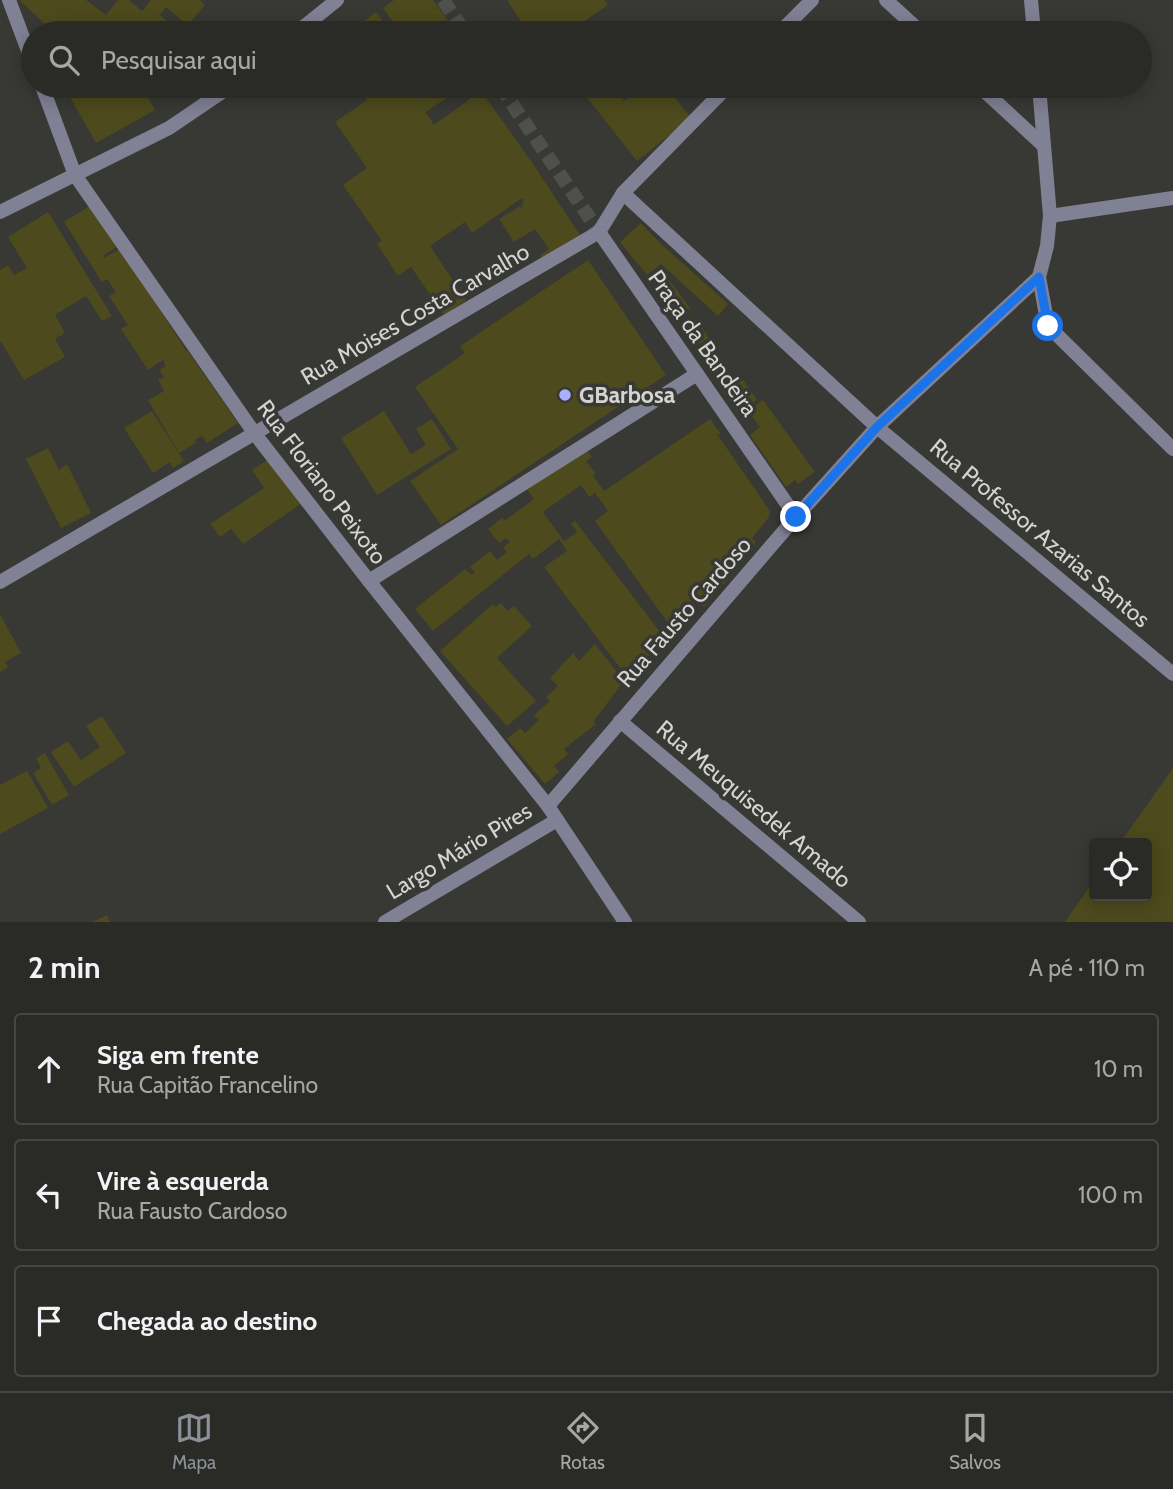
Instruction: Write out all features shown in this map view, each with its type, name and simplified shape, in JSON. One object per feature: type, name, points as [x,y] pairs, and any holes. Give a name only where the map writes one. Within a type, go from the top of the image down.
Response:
[{"type":"street","points":[[9,0],[21,32]]},
{"type":"street","points":[[311,21],[337,0]]},
{"type":"street","points":[[791,21],[812,0]]},
{"type":"street","points":[[886,0],[909,21]]},
{"type":"street","points":[[1031,0],[1033,21]]},
{"type":"street","name":"Rua Floriano Peixoto","points":[[46,98],[75,175],[255,433],[548,806],[625,922]]},
{"type":"street","points":[[0,212],[169,128],[213,98]]},
{"type":"street","points":[[599,232],[623,192],[716,98]]},
{"type":"street","points":[[992,98],[1044,146]]},
{"type":"street","points":[[1040,98],[1050,216],[1047,246],[1039,277],[1048,326],[1173,449]]},
{"type":"street","name":"Rua Professor Azarias Santos","points":[[623,192],[877,427],[1173,674]]},
{"type":"street","points":[[1050,216],[1173,198]]},
{"type":"street","name":"Rua Moises Costa Carvalho","points":[[0,582],[599,232]]},
{"type":"street","name":"Praça da Bandeira","points":[[599,232],[796,517]]},
{"type":"street","name":"Rua Fausto Cardoso","points":[[548,806],[796,517],[877,427],[1039,277]]},
{"type":"street","points":[[369,581],[698,374]]},
{"type":"street","name":"Rua Meuquisedek Amado","points":[[620,721],[859,922]]},
{"type":"street","name":"Largo Mário Pires","points":[[385,922],[557,820]]},
{"type":"building","points":[[19,0],[86,0],[106,15],[118,0],[129,0],[142,11],[151,0],[200,0],[205,5],[191,21],[183,21],[166,7],[160,15],[167,21],[42,21]]},
{"type":"building","points":[[394,0],[433,0],[448,21],[392,21],[383,8]]},
{"type":"building","points":[[507,0],[604,0],[608,5],[584,21],[521,21]]},
{"type":"building","points":[[376,12],[382,21],[364,21]]},
{"type":"building","points":[[71,98],[148,98],[155,110],[96,143]]},
{"type":"building","points":[[366,98],[446,98],[426,112],[434,125],[471,98],[486,98],[582,238],[544,262],[540,255],[549,249],[535,229],[514,242],[499,219],[520,206],[524,211],[522,198],[472,233],[465,222],[430,246],[466,300],[444,315],[411,267],[398,276],[377,244],[382,241],[343,185],[367,168],[335,122],[367,100]]},
{"type":"building","points":[[587,98],[622,98],[624,101],[628,98],[675,98],[691,118],[637,161]]},
{"type":"building","points":[[88,207],[95,208],[118,246],[103,256],[104,258],[121,248],[187,352],[238,423],[207,443],[202,436],[179,453],[148,400],[164,391],[158,380],[164,377],[159,370],[166,366],[163,360],[148,370],[121,329],[128,325],[109,296],[116,292],[107,279],[102,282],[64,222]]},
{"type":"building","points":[[48,212],[112,316],[102,321],[86,296],[55,315],[65,333],[55,339],[65,357],[24,380],[0,340],[0,270],[8,265],[14,275],[27,268],[8,237]]},
{"type":"building","points":[[641,223],[728,304],[718,316],[661,264],[647,275],[620,242]]},
{"type":"building","name":"GBarbosa","points":[[588,260],[666,375],[441,525],[410,481],[458,449],[415,387],[465,353],[460,346]]},
{"type":"building","points":[[669,280],[690,308],[676,318],[656,289]]},
{"type":"building","points":[[696,319],[709,338],[694,347],[681,329]]},
{"type":"building","points":[[741,377],[757,400],[738,413],[722,390]]},
{"type":"building","points":[[763,400],[815,472],[798,484],[795,480],[786,487],[750,435],[760,427],[748,411]]},
{"type":"building","points":[[152,411],[184,461],[173,468],[170,462],[153,473],[124,428]]},
{"type":"building","points":[[384,411],[411,454],[426,445],[416,429],[432,419],[451,449],[377,495],[341,438]]},
{"type":"building","points":[[710,419],[721,434],[717,434],[770,511],[769,517],[752,538],[756,542],[739,563],[734,559],[721,575],[727,580],[704,607],[697,602],[673,630],[595,521],[608,511],[595,493],[589,497],[581,485],[543,512],[564,541],[577,532],[571,524],[575,521],[664,637],[629,680],[544,567],[567,551],[559,539],[533,559],[529,554],[433,631],[415,609],[465,569],[471,575],[475,572],[470,567],[490,551],[497,560],[507,552],[503,547],[510,542],[506,538],[499,543],[488,529],[534,499],[527,490],[586,448],[592,457],[586,461],[604,491]]},
{"type":"building","points":[[48,448],[59,470],[67,464],[91,513],[61,528],[26,459]]},
{"type":"building","points":[[272,457],[305,501],[243,544],[231,529],[220,537],[210,524],[264,488],[252,470]]},
{"type":"building","points":[[501,603],[508,611],[514,606],[532,626],[497,658],[536,701],[507,726],[440,651],[493,604],[496,607]]},
{"type":"building","points":[[0,614],[21,653],[5,662],[8,667],[0,672]]},
{"type":"building","points":[[595,644],[624,681],[593,722],[596,724],[564,749],[568,754],[554,766],[559,772],[545,784],[507,739],[520,728],[525,733],[539,720],[534,715],[550,701],[546,697],[558,686],[550,678],[573,653],[579,661]]},
{"type":"building","points":[[102,716],[126,753],[74,787],[51,752],[68,741],[81,760],[100,747],[86,726]]},
{"type":"building","points":[[45,753],[69,795],[52,805],[33,773],[41,768],[36,758]]},
{"type":"building","points":[[1173,768],[1173,922],[1065,922],[1089,887],[1089,901],[1152,901],[1152,838],[1124,838]]},
{"type":"building","points":[[27,771],[48,808],[0,834],[0,785]]},
{"type":"building","points":[[107,915],[110,922],[92,922]]},
{"type":"tunnel","points":[[443,0],[457,21]]},
{"type":"tunnel","points":[[508,98],[599,232]]},
{"type":"place","name":"GBarbosa","points":[[565,395]]},
{"type":"route","points":[[796,517],[877,427],[1039,277],[1048,326]]}]
